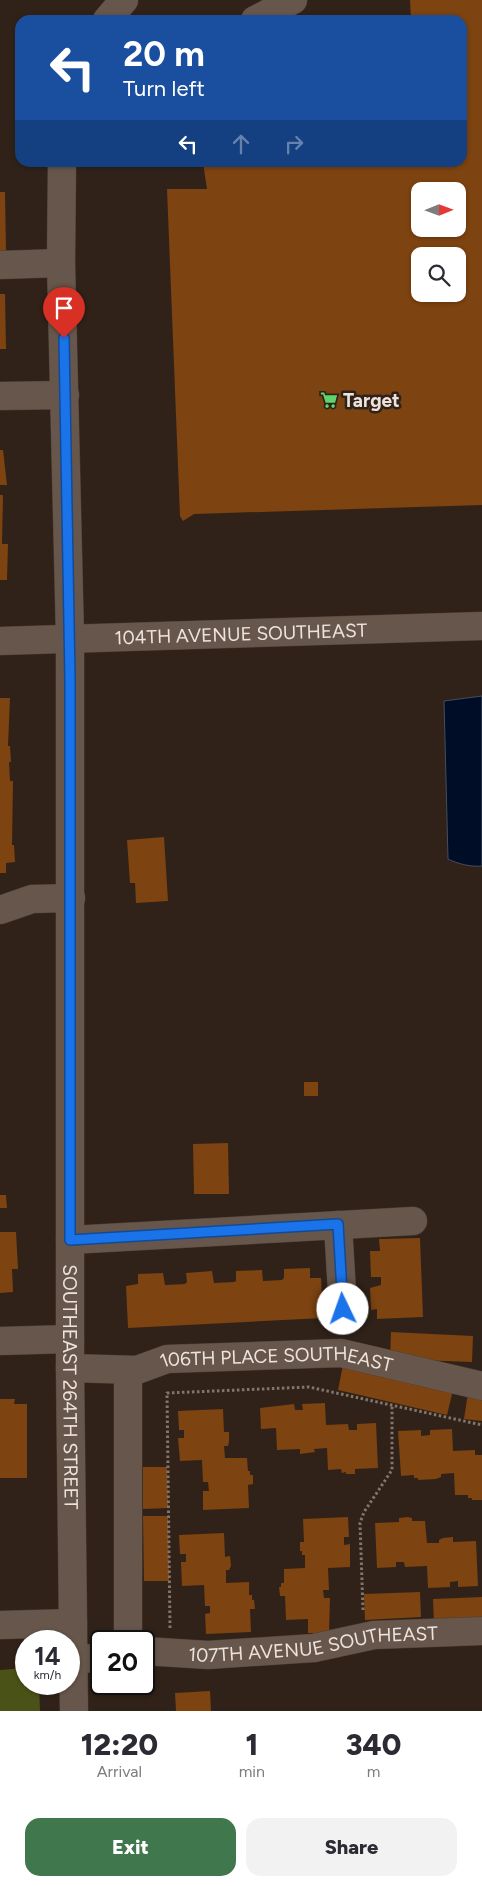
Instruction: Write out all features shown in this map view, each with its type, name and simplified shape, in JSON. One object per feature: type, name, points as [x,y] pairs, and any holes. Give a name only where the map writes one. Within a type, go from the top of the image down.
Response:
[{"type":"street","points":[[111,15],[124,0]]},
{"type":"street","points":[[265,15],[293,0]]},
{"type":"street","name":"SOUTHEAST 264TH STREET","points":[[62,167],[62,263],[70,638],[70,1368],[73,1630]]},
{"type":"street","points":[[0,265],[62,263]]},
{"type":"street","points":[[0,396],[65,394]]},
{"type":"street","name":"104TH AVENUE SOUTHEAST","points":[[0,641],[482,626]]},
{"type":"street","points":[[0,910],[32,899],[71,898]]},
{"type":"street","points":[[70,1240],[413,1220]]},
{"type":"street","points":[[338,1224],[343,1309]]},
{"type":"street","points":[[0,1342],[70,1339]]},
{"type":"street","name":"106TH PLACE SOUTHEAST","points":[[70,1368],[137,1370],[167,1359],[341,1353],[482,1386]]},
{"type":"street","points":[[128,1370],[128,1630]]},
{"type":"street","points":[[0,1625],[73,1623]]},
{"type":"street","name":"107TH AVENUE SOUTHEAST","points":[[155,1651],[208,1655],[314,1648],[374,1635],[482,1631]]},
{"type":"street","name":"SOUTHEAST 264TH STREET","points":[[74,1695],[74,1711]]},
{"type":"path","points":[[170,1652],[167,1393],[309,1387],[482,1425]]},
{"type":"path","points":[[364,1637],[360,1523],[364,1512],[392,1470],[392,1405]]},
{"type":"green space","points":[[15,1669],[15,1695],[39,1695],[40,1711],[0,1711],[0,1670]]},
{"type":"water","points":[[482,696],[482,866],[473,866],[460,864],[448,859],[444,701]]},
{"type":"building","name":"Target","points":[[410,0],[482,0],[482,505],[194,514],[183,521],[180,516],[167,189],[207,189],[204,167],[467,167],[467,15],[411,15]]},
{"type":"building","points":[[0,192],[5,192],[6,252],[0,252]]},
{"type":"building","points":[[0,294],[5,294],[6,349],[0,349]]},
{"type":"building","points":[[0,450],[3,450],[7,485],[0,485]]},
{"type":"building","points":[[0,495],[3,495],[2,544],[8,544],[7,580],[0,580]]},
{"type":"building","points":[[0,698],[10,698],[8,746],[10,746],[11,762],[9,762],[10,781],[13,781],[12,845],[14,845],[15,862],[6,863],[6,873],[0,873]]},
{"type":"building","points":[[164,837],[168,901],[136,903],[135,883],[130,883],[127,840]]},
{"type":"building","points":[[304,1082],[318,1082],[318,1096],[304,1096]]},
{"type":"building","points":[[228,1143],[229,1194],[194,1194],[193,1144]]},
{"type":"building","points":[[0,1195],[6,1195],[7,1208],[0,1208]]},
{"type":"building","points":[[0,1232],[16,1232],[18,1269],[12,1269],[13,1292],[0,1293]]},
{"type":"building","points":[[420,1238],[423,1317],[377,1319],[377,1309],[371,1310],[370,1288],[381,1285],[381,1277],[371,1277],[370,1251],[380,1251],[379,1239]]},
{"type":"building","points":[[310,1268],[310,1278],[321,1278],[323,1318],[128,1328],[126,1286],[138,1284],[138,1274],[163,1273],[165,1285],[185,1284],[187,1282],[186,1273],[212,1271],[214,1283],[236,1281],[236,1271],[262,1270],[263,1281],[282,1280],[284,1278],[284,1269]]},
{"type":"building","points":[[391,1332],[473,1336],[472,1362],[390,1359]]},
{"type":"building","points":[[343,1365],[453,1390],[447,1415],[338,1390]]},
{"type":"building","points":[[468,1393],[482,1395],[482,1421],[464,1419]]},
{"type":"building","points":[[0,1399],[15,1399],[14,1404],[27,1404],[27,1478],[0,1478]]},
{"type":"building","points":[[325,1403],[326,1425],[348,1424],[349,1430],[357,1430],[357,1424],[376,1423],[378,1468],[355,1469],[355,1474],[342,1473],[341,1469],[328,1470],[327,1448],[314,1449],[315,1452],[300,1454],[300,1449],[277,1450],[276,1428],[261,1429],[260,1408],[294,1404],[295,1410],[303,1410],[302,1404]]},
{"type":"building","points":[[223,1409],[224,1432],[229,1432],[228,1446],[224,1446],[225,1458],[247,1458],[248,1471],[250,1471],[250,1475],[253,1475],[253,1484],[248,1485],[249,1508],[203,1510],[203,1491],[209,1491],[208,1482],[203,1482],[202,1460],[180,1461],[178,1438],[184,1438],[184,1430],[179,1430],[178,1411]]},
{"type":"building","points":[[452,1429],[453,1451],[475,1450],[475,1455],[482,1455],[482,1500],[472,1500],[472,1498],[468,1498],[468,1495],[455,1495],[454,1473],[441,1474],[441,1477],[436,1479],[418,1480],[418,1478],[414,1478],[414,1475],[401,1476],[398,1431],[421,1430],[421,1436],[430,1435],[430,1430]]},
{"type":"building","points":[[143,1467],[167,1467],[168,1508],[143,1509]]},
{"type":"building","points":[[143,1516],[168,1516],[169,1581],[144,1581]]},
{"type":"building","points":[[348,1517],[349,1537],[344,1537],[344,1545],[350,1544],[350,1567],[328,1568],[329,1590],[323,1590],[324,1598],[330,1598],[329,1633],[308,1633],[308,1619],[286,1620],[285,1596],[280,1596],[279,1587],[281,1587],[281,1583],[284,1583],[284,1569],[305,1568],[305,1555],[302,1555],[302,1551],[300,1551],[300,1542],[304,1542],[303,1519]]},
{"type":"building","points":[[399,1518],[412,1518],[412,1521],[425,1521],[427,1543],[439,1543],[439,1540],[443,1538],[453,1537],[453,1542],[476,1541],[478,1586],[458,1587],[458,1581],[450,1582],[450,1587],[428,1588],[427,1566],[405,1567],[404,1562],[396,1562],[396,1567],[377,1568],[375,1523],[399,1522]]},
{"type":"building","points":[[224,1533],[225,1557],[230,1556],[231,1566],[229,1570],[226,1570],[226,1583],[249,1582],[249,1595],[252,1595],[252,1600],[254,1600],[255,1609],[250,1609],[251,1632],[206,1634],[205,1614],[210,1613],[210,1606],[205,1606],[204,1585],[182,1586],[181,1562],[186,1562],[186,1554],[180,1554],[179,1535]]},
{"type":"building","points":[[420,1592],[421,1617],[365,1620],[364,1594]]},
{"type":"building","points":[[482,1597],[482,1622],[434,1624],[433,1599]]},
{"type":"building","points":[[210,1691],[211,1711],[176,1711],[175,1693]]},
{"type":"place","name":"Target","points":[[329,400]]},
{"type":"route","points":[[64,338],[70,679],[70,1240],[338,1224],[343,1309]]}]
